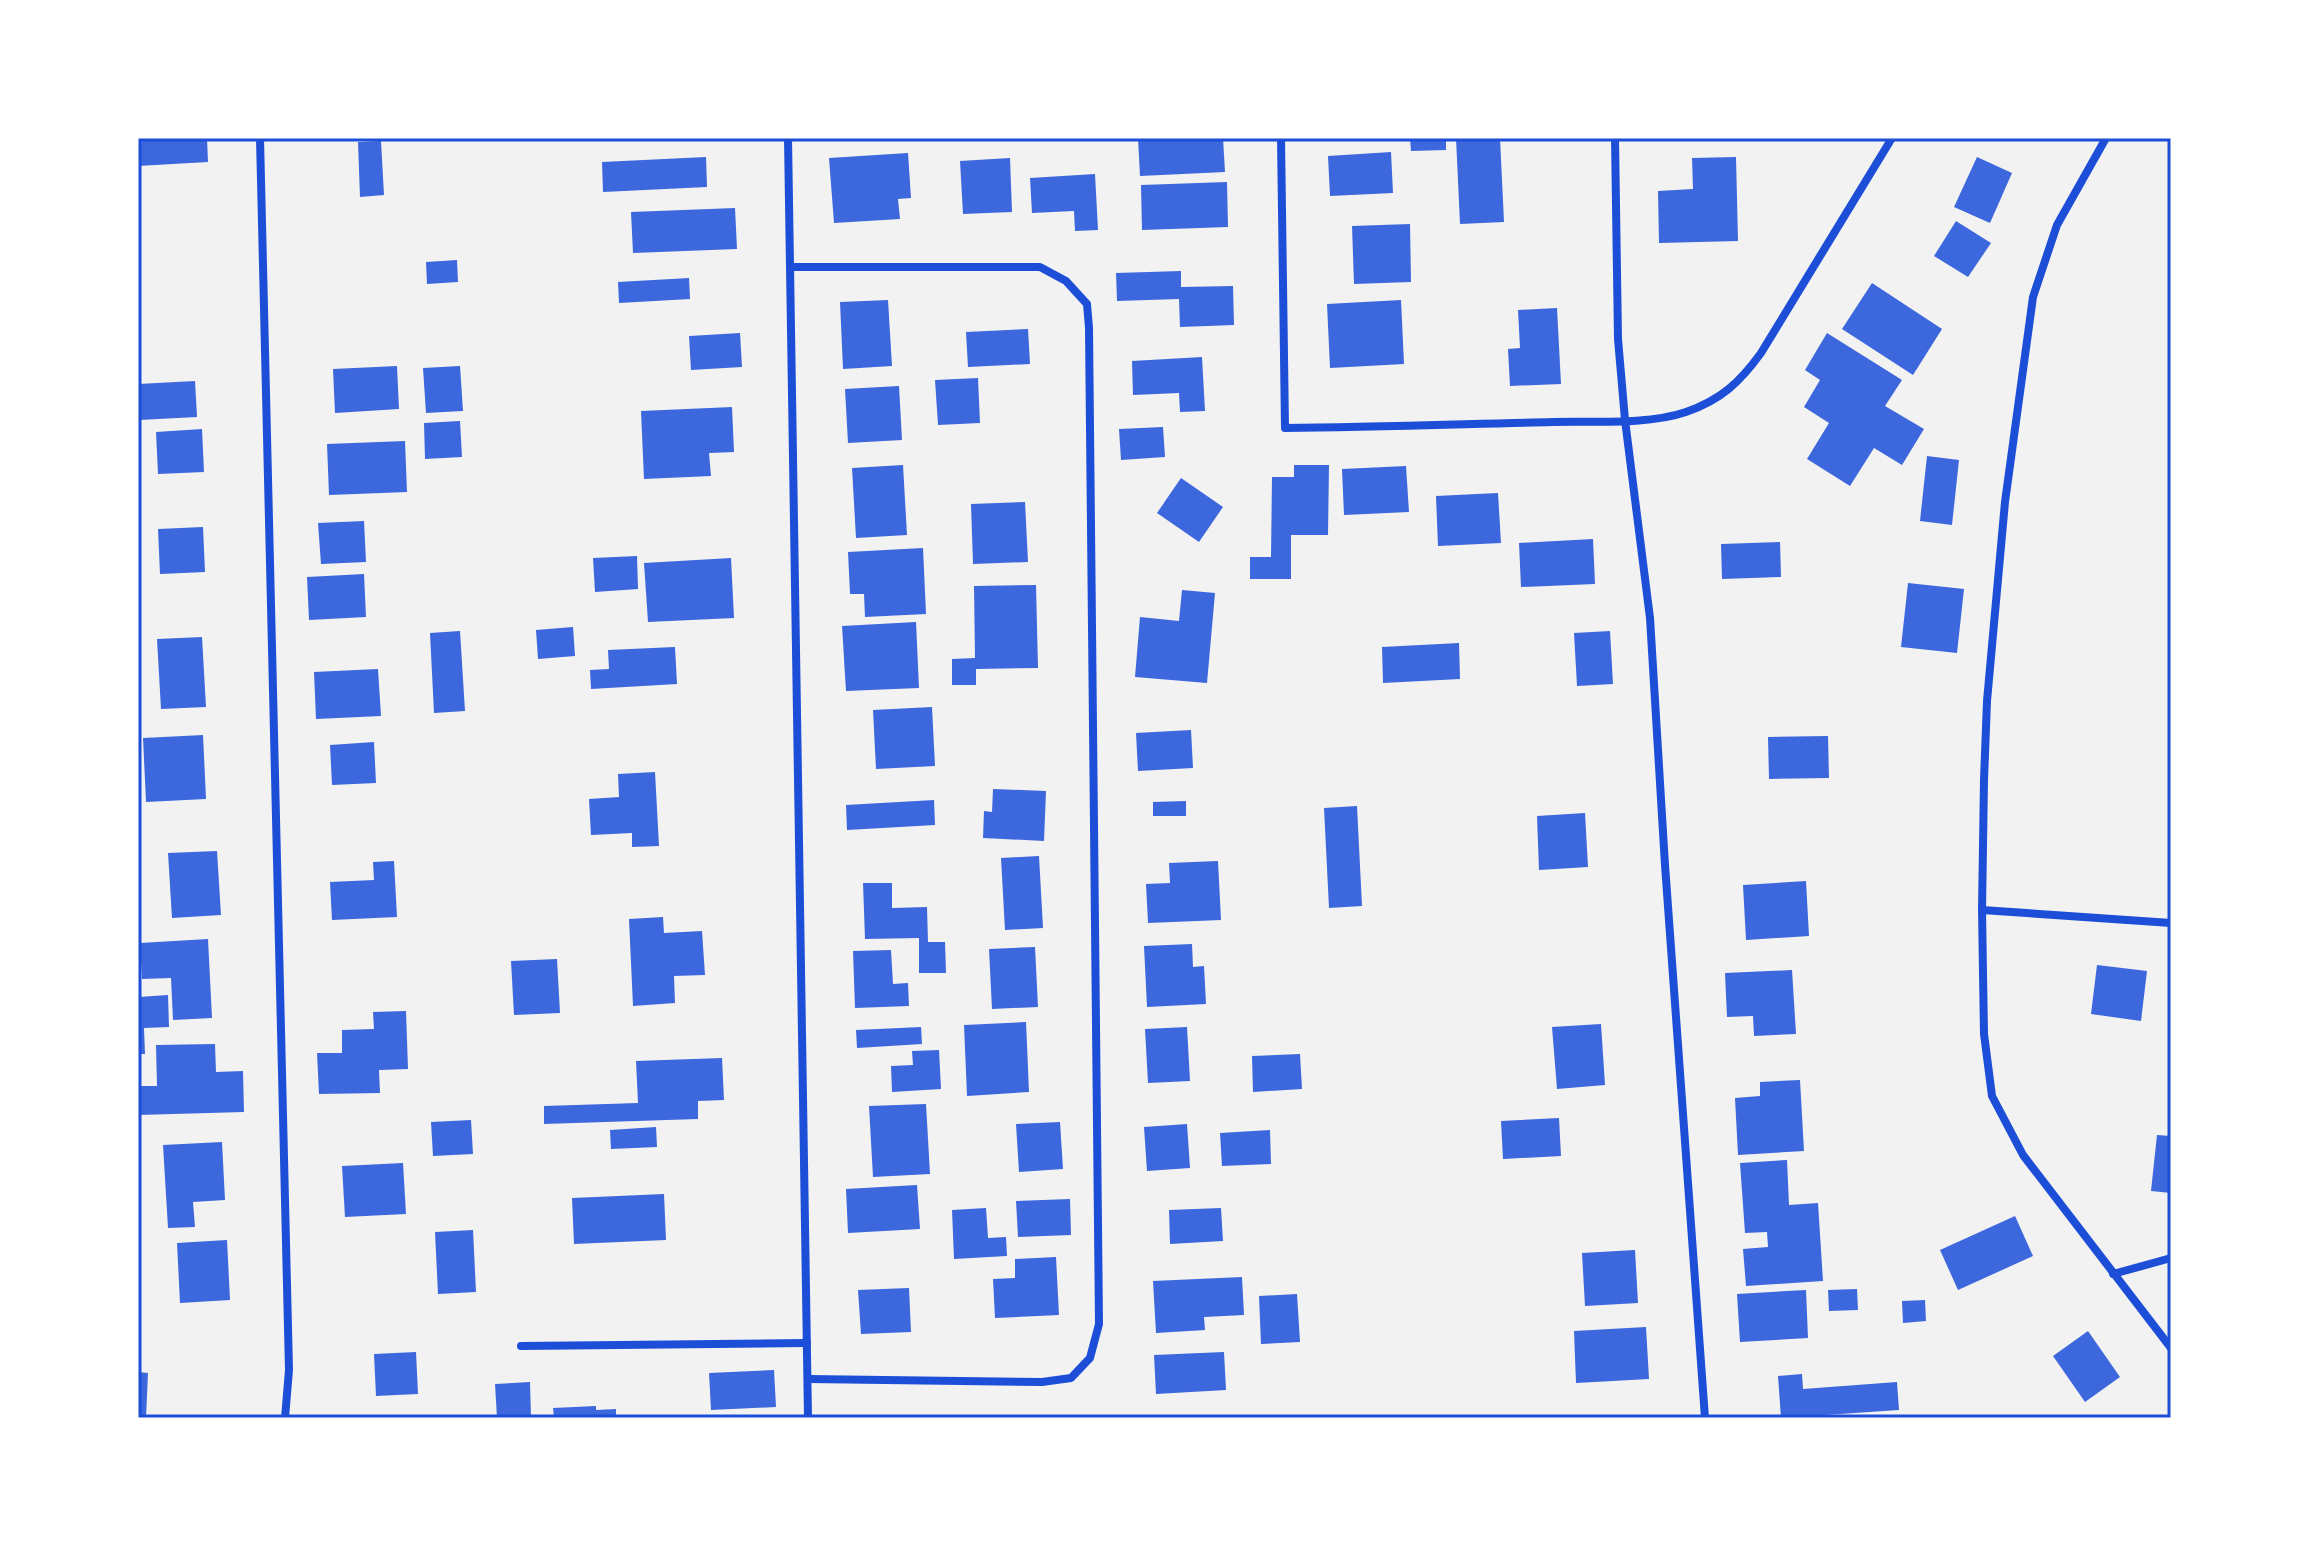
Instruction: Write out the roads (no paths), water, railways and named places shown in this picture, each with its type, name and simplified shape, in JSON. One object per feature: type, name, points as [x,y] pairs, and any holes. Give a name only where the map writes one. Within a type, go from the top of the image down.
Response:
[{"type":"street","points":[[260,138],[289,1370],[285,1418]]},
{"type":"street","points":[[788,138],[808,1418]]},
{"type":"street","points":[[1281,138],[1285,428],[1625,420],[1683,413],[1716,398],[1743,378],[1761,353],[1892,138]]},
{"type":"street","points":[[1615,138],[1618,339],[1650,618],[1705,1418]]},
{"type":"street","points":[[2106,138],[2057,225],[2033,297],[2005,502],[1987,701],[1982,910],[1984,1034],[1992,1096],[2023,1155],[2171,1348]]},
{"type":"street","points":[[791,267],[1040,267],[1066,281],[1087,304],[1089,328],[1099,1324],[1090,1358],[1071,1378],[1042,1382],[808,1379]]},
{"type":"street","points":[[1982,910],[2171,923]]},
{"type":"street","points":[[2113,1274],[2171,1258]]},
{"type":"street","points":[[521,1346],[807,1343]]}]
